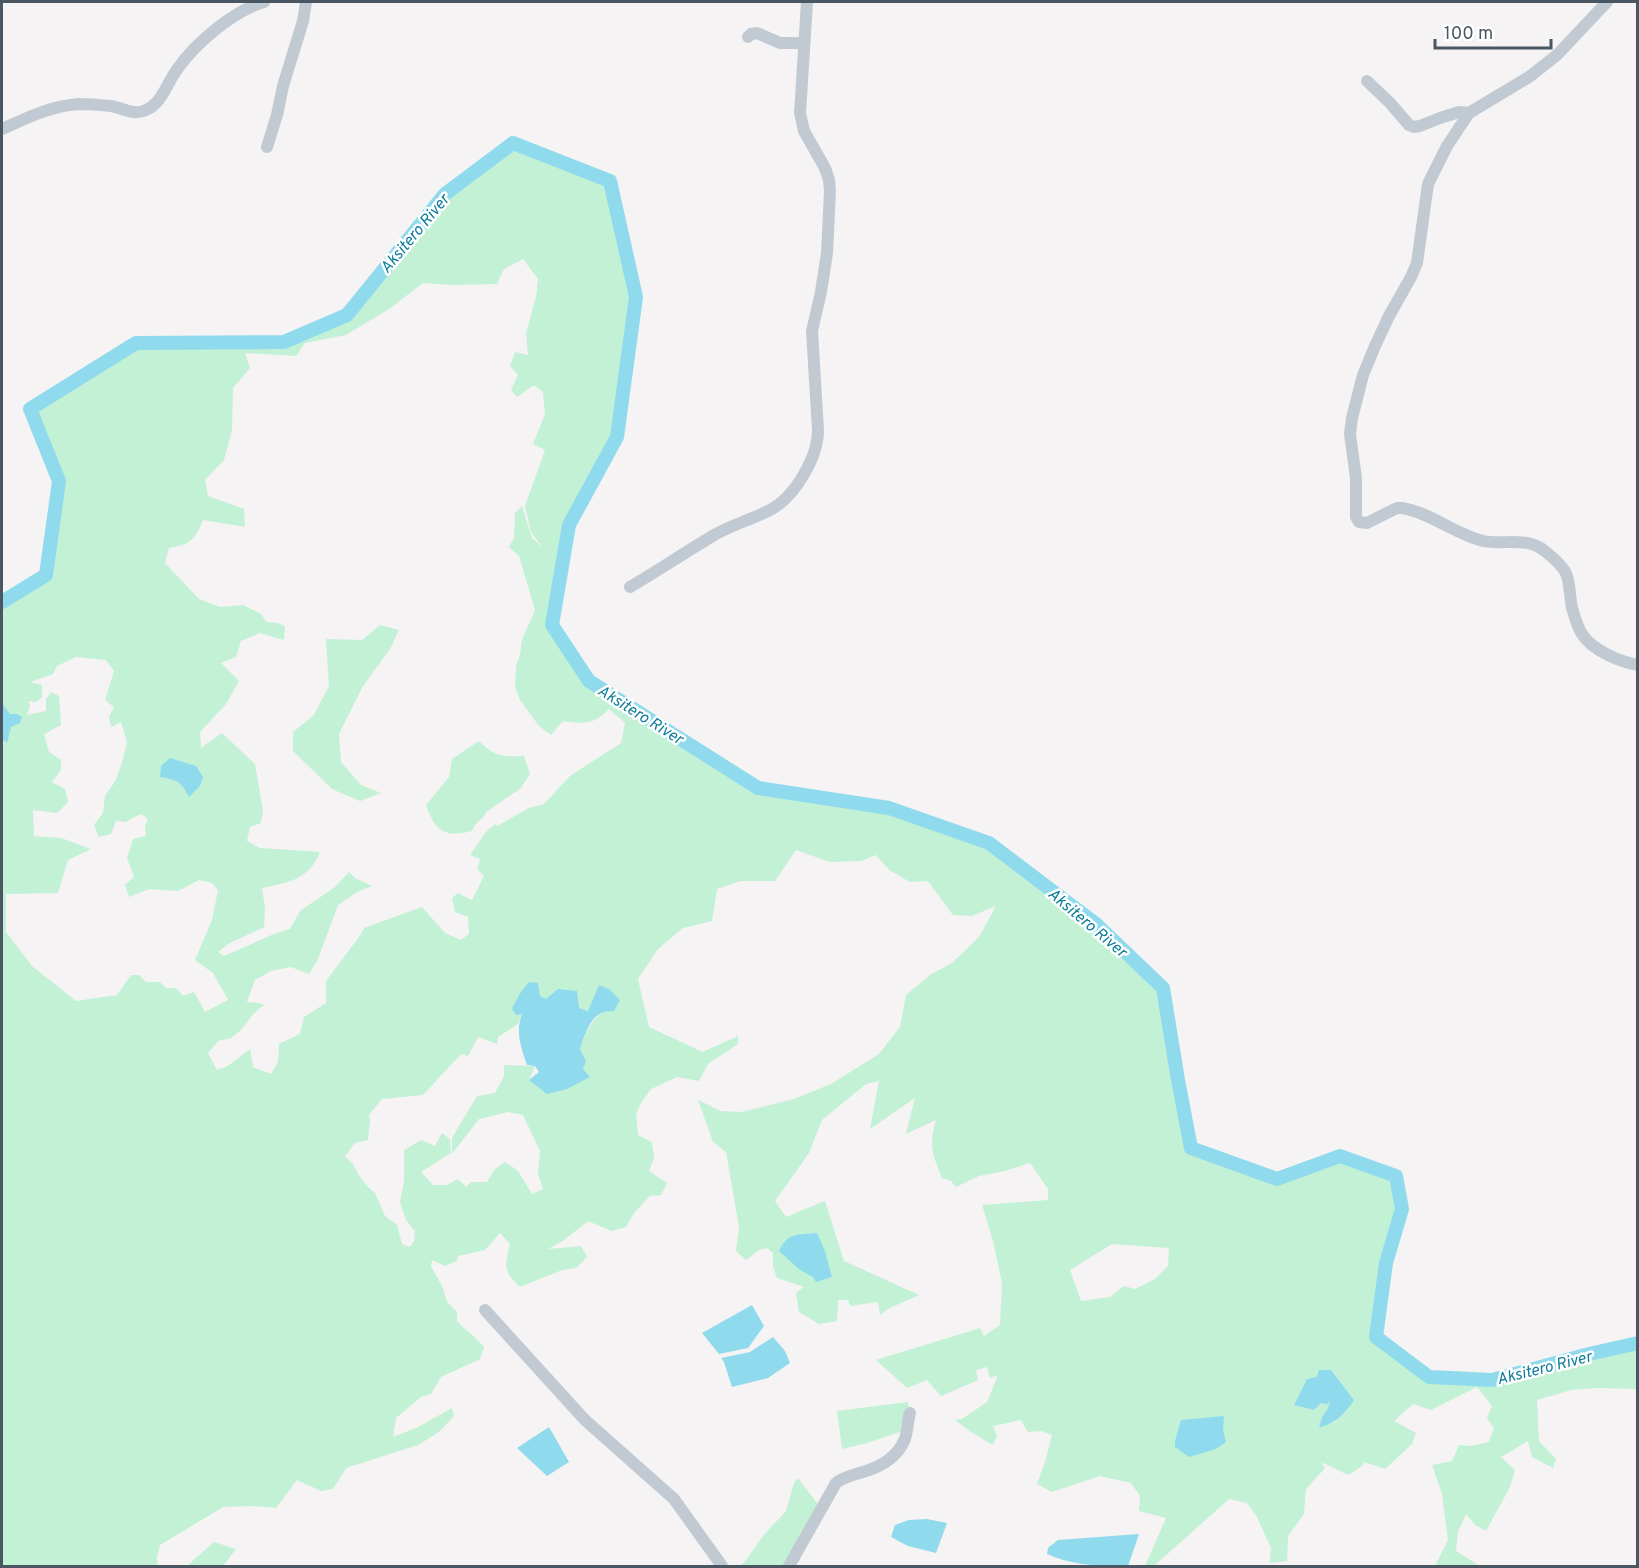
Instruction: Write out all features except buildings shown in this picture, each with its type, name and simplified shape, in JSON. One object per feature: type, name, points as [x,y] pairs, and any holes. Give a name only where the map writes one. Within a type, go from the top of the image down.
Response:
[{"type":"street","points":[[2,129],[34,114],[62,106],[96,105],[121,108],[134,113],[143,112],[159,100],[183,61],[202,42],[246,9],[264,2]]},
{"type":"street","points":[[267,147],[303,21],[306,2]]},
{"type":"street","points":[[630,587],[717,534],[779,505],[795,486],[814,455],[818,430],[812,340],[828,245],[830,192],[827,174],[804,131],[800,113],[807,2]]},
{"type":"street","points":[[1607,2],[1557,54],[1529,77],[1469,113],[1447,146],[1428,184],[1416,263],[1363,375],[1350,434],[1356,478],[1356,517],[1361,523],[1367,523],[1402,508],[1482,540],[1528,544],[1537,547],[1556,561],[1565,572],[1576,622],[1587,640],[1611,656],[1638,665]]},
{"type":"street","points":[[748,37],[757,33],[780,43],[804,43]]},
{"type":"street","points":[[1367,81],[1409,125],[1414,127],[1459,112],[1469,113]]},
{"type":"street","points":[[485,1310],[585,1420],[674,1499],[722,1566]]},
{"type":"street","points":[[789,1566],[836,1483],[839,1480],[878,1468],[895,1455],[904,1440],[910,1413]]},
{"type":"green space","points":[[513,143],[610,181],[636,297],[617,437],[569,525],[552,625],[589,681],[758,788],[889,808],[989,843],[1096,924],[1163,988],[1187,1148],[1277,1179],[1340,1156],[1396,1176],[1402,1209],[1386,1263],[1379,1340],[1429,1377],[1492,1380],[1637,1344],[1637,1389],[1571,1390],[1537,1400],[1539,1441],[1556,1459],[1553,1468],[1532,1457],[1528,1441],[1501,1457],[1515,1470],[1510,1487],[1486,1531],[1475,1525],[1466,1514],[1458,1532],[1456,1551],[1480,1566],[1435,1566],[1448,1540],[1442,1494],[1432,1465],[1452,1461],[1459,1445],[1471,1446],[1489,1442],[1494,1428],[1487,1418],[1492,1406],[1477,1387],[1431,1410],[1413,1404],[1394,1421],[1416,1433],[1412,1444],[1385,1469],[1364,1462],[1361,1467],[1348,1475],[1321,1462],[1325,1468],[1306,1489],[1304,1514],[1288,1536],[1287,1561],[1270,1563],[1271,1548],[1257,1517],[1247,1503],[1229,1499],[1154,1566],[1145,1566],[1166,1518],[1139,1511],[1140,1496],[1131,1483],[1100,1476],[1052,1492],[1037,1484],[1052,1435],[1041,1431],[1028,1432],[1021,1420],[993,1426],[997,1436],[993,1445],[955,1420],[962,1419],[987,1402],[998,1375],[990,1378],[987,1367],[976,1370],[978,1380],[941,1396],[927,1380],[907,1388],[876,1360],[980,1328],[984,1336],[1000,1325],[1002,1283],[982,1205],[1048,1200],[1048,1189],[1030,1163],[979,1176],[956,1187],[951,1181],[942,1178],[934,1156],[932,1143],[936,1120],[906,1134],[915,1098],[870,1129],[879,1081],[866,1084],[822,1120],[809,1153],[775,1201],[786,1217],[825,1201],[844,1261],[919,1295],[880,1315],[878,1302],[850,1306],[848,1300],[838,1300],[837,1321],[819,1324],[799,1312],[796,1293],[804,1287],[777,1278],[773,1267],[773,1253],[767,1248],[759,1250],[746,1260],[736,1251],[739,1227],[726,1152],[713,1142],[698,1100],[721,1111],[742,1112],[794,1099],[831,1084],[879,1054],[900,1027],[906,995],[930,975],[952,963],[979,937],[996,906],[972,916],[953,915],[928,881],[910,882],[889,870],[876,855],[861,861],[830,862],[796,850],[775,881],[741,881],[717,889],[712,921],[683,928],[658,949],[638,979],[649,1027],[703,1052],[738,1036],[738,1044],[708,1064],[699,1081],[677,1077],[651,1089],[641,1103],[636,1114],[638,1135],[652,1142],[654,1158],[649,1171],[667,1183],[661,1195],[650,1196],[634,1213],[626,1227],[612,1231],[588,1221],[563,1241],[548,1249],[581,1246],[587,1257],[576,1268],[562,1270],[520,1287],[510,1276],[506,1267],[510,1244],[500,1233],[485,1250],[458,1256],[457,1261],[445,1266],[432,1260],[431,1266],[443,1288],[447,1302],[457,1312],[457,1321],[484,1347],[480,1359],[441,1377],[431,1394],[421,1397],[396,1418],[393,1437],[416,1428],[452,1408],[454,1416],[439,1432],[418,1445],[346,1468],[333,1489],[321,1491],[297,1480],[276,1508],[223,1507],[160,1545],[157,1557],[158,1566],[2,1566],[2,602],[46,575],[59,481],[30,409],[136,343],[284,342],[347,315],[445,194]],"holes":[[[523,259],[538,279],[536,297],[526,333],[528,355],[515,352],[510,366],[518,375],[511,390],[517,397],[534,385],[543,392],[545,414],[533,444],[545,450],[525,506],[531,532],[542,547],[532,538],[522,506],[515,513],[514,538],[509,547],[519,556],[535,610],[522,640],[516,666],[515,687],[520,700],[539,726],[551,735],[563,721],[577,723],[593,721],[609,709],[625,723],[621,743],[570,776],[544,804],[529,808],[497,826],[495,824],[486,832],[470,855],[480,859],[477,869],[484,876],[472,900],[458,893],[452,898],[455,912],[468,917],[469,934],[461,940],[445,933],[422,907],[364,928],[326,981],[326,1003],[304,1017],[300,1034],[279,1044],[278,1062],[271,1074],[253,1067],[250,1049],[228,1066],[217,1070],[208,1053],[218,1041],[231,1038],[242,1029],[254,1013],[264,1005],[247,1002],[255,980],[271,971],[291,967],[309,974],[318,959],[338,905],[357,892],[372,886],[355,878],[349,872],[335,887],[300,911],[290,929],[224,956],[218,952],[228,944],[264,927],[265,908],[262,888],[289,881],[304,874],[310,869],[320,852],[260,848],[247,841],[250,827],[261,823],[263,811],[255,764],[222,733],[201,748],[200,732],[226,704],[239,681],[221,663],[236,657],[241,641],[260,633],[284,640],[285,626],[266,622],[261,614],[243,605],[220,607],[199,599],[165,563],[169,548],[191,540],[203,520],[245,527],[244,509],[208,496],[205,480],[224,460],[232,430],[233,388],[250,368],[245,353],[296,356],[305,343],[346,335],[389,309],[423,283],[497,284],[504,269]],[[76,657],[106,660],[114,671],[105,700],[114,707],[109,717],[111,727],[121,722],[127,742],[116,780],[105,796],[103,813],[94,825],[99,837],[111,834],[116,821],[125,822],[141,814],[148,819],[145,826],[146,836],[133,839],[127,858],[134,877],[125,885],[129,897],[149,889],[178,891],[199,880],[212,883],[218,890],[212,920],[195,960],[213,973],[228,1000],[205,1012],[194,992],[183,996],[176,988],[166,988],[160,982],[146,982],[139,975],[131,975],[117,995],[76,1001],[32,966],[6,932],[6,894],[58,893],[68,860],[91,849],[61,838],[34,836],[33,810],[57,813],[68,802],[65,789],[52,782],[61,770],[61,760],[49,752],[44,734],[61,725],[59,696],[51,692],[46,699],[46,711],[27,715],[30,705],[28,701],[36,702],[42,697],[42,685],[30,682],[53,674],[57,666]],[[539,996],[570,1007],[602,1012],[588,1029],[580,1049],[586,1061],[583,1069],[590,1077],[529,1080],[535,1066],[504,1065],[504,1076],[495,1093],[477,1096],[452,1138],[452,1154],[479,1119],[508,1112],[523,1115],[540,1151],[538,1174],[543,1189],[532,1194],[518,1171],[505,1162],[494,1170],[487,1182],[471,1182],[466,1187],[458,1179],[447,1185],[433,1185],[421,1172],[451,1153],[450,1139],[442,1133],[435,1146],[421,1140],[404,1150],[404,1181],[400,1202],[406,1220],[415,1231],[414,1241],[410,1247],[402,1244],[397,1225],[385,1216],[375,1193],[345,1156],[355,1143],[368,1140],[369,1115],[382,1099],[423,1095],[461,1054],[468,1056],[478,1037],[497,1044],[498,1037],[518,1024],[522,1013]],[[1112,1244],[1169,1248],[1168,1266],[1155,1279],[1135,1289],[1124,1286],[1110,1297],[1081,1301],[1070,1270]],[[1331,1370],[1352,1398],[1346,1412],[1333,1423],[1322,1417],[1330,1400],[1321,1403],[1314,1410],[1294,1405],[1307,1379],[1317,1378]]]},
{"type":"green space","points":[[380,625],[399,630],[390,649],[363,686],[339,734],[341,762],[361,785],[381,793],[360,801],[332,789],[293,751],[293,732],[314,715],[329,686],[326,639],[362,640]]},
{"type":"green space","points":[[479,741],[499,755],[524,756],[530,774],[521,788],[486,812],[472,831],[448,833],[433,821],[426,805],[449,777],[452,759]]},
{"type":"green space","points":[[908,1402],[910,1413],[906,1430],[842,1449],[837,1411]]},
{"type":"green space","points":[[798,1478],[821,1508],[789,1566],[738,1566],[744,1563],[763,1536],[786,1511],[794,1483]]},
{"type":"green space","points":[[214,1542],[236,1549],[223,1566],[187,1566]]},
{"type":"water","points":[[2,698],[10,714],[22,717],[20,723],[11,727],[7,743],[4,740],[2,743]]},
{"type":"water","points":[[170,758],[196,766],[203,777],[200,786],[189,797],[178,782],[160,777],[161,766]]},
{"type":"water","points":[[529,982],[538,983],[540,996],[546,999],[558,989],[577,991],[579,1008],[588,1011],[599,985],[609,989],[620,1000],[614,1011],[599,1014],[591,1022],[580,1049],[586,1061],[583,1069],[590,1077],[567,1089],[547,1094],[529,1080],[539,1072],[535,1066],[527,1065],[519,1033],[522,1014],[516,1015],[512,1008]]},
{"type":"water","points":[[817,1233],[832,1277],[816,1282],[813,1277],[800,1270],[779,1251],[790,1237]]},
{"type":"water","points":[[752,1305],[764,1326],[748,1348],[719,1354],[702,1333]]},
{"type":"water","points":[[773,1337],[785,1351],[790,1363],[768,1378],[732,1387],[721,1358],[750,1352]]},
{"type":"water","points":[[1319,1370],[1331,1370],[1354,1400],[1339,1418],[1319,1428],[1330,1401],[1327,1404],[1321,1403],[1314,1410],[1294,1405],[1307,1379],[1317,1377]]},
{"type":"water","points":[[1224,1416],[1223,1430],[1226,1442],[1216,1449],[1189,1457],[1175,1447],[1181,1420]]},
{"type":"water","points":[[549,1427],[569,1462],[547,1476],[517,1448]]},
{"type":"water","points":[[927,1519],[947,1523],[936,1553],[908,1546],[891,1537],[895,1525],[909,1520]]},
{"type":"water","points":[[1139,1534],[1128,1566],[1086,1564],[1066,1561],[1047,1554],[1048,1548],[1058,1540]]},
{"type":"waterway","name":"Aksitero River","points":[[2,602],[46,575],[59,481],[30,409],[136,343],[284,342],[347,315],[445,194],[513,143],[610,181],[636,297],[617,437],[569,525],[552,625],[589,681],[758,788],[889,808],[989,843],[1096,924],[1163,988],[1191,1148],[1277,1179],[1340,1156],[1396,1176],[1402,1209],[1386,1263],[1376,1337],[1429,1377],[1492,1380],[1638,1343]]}]
